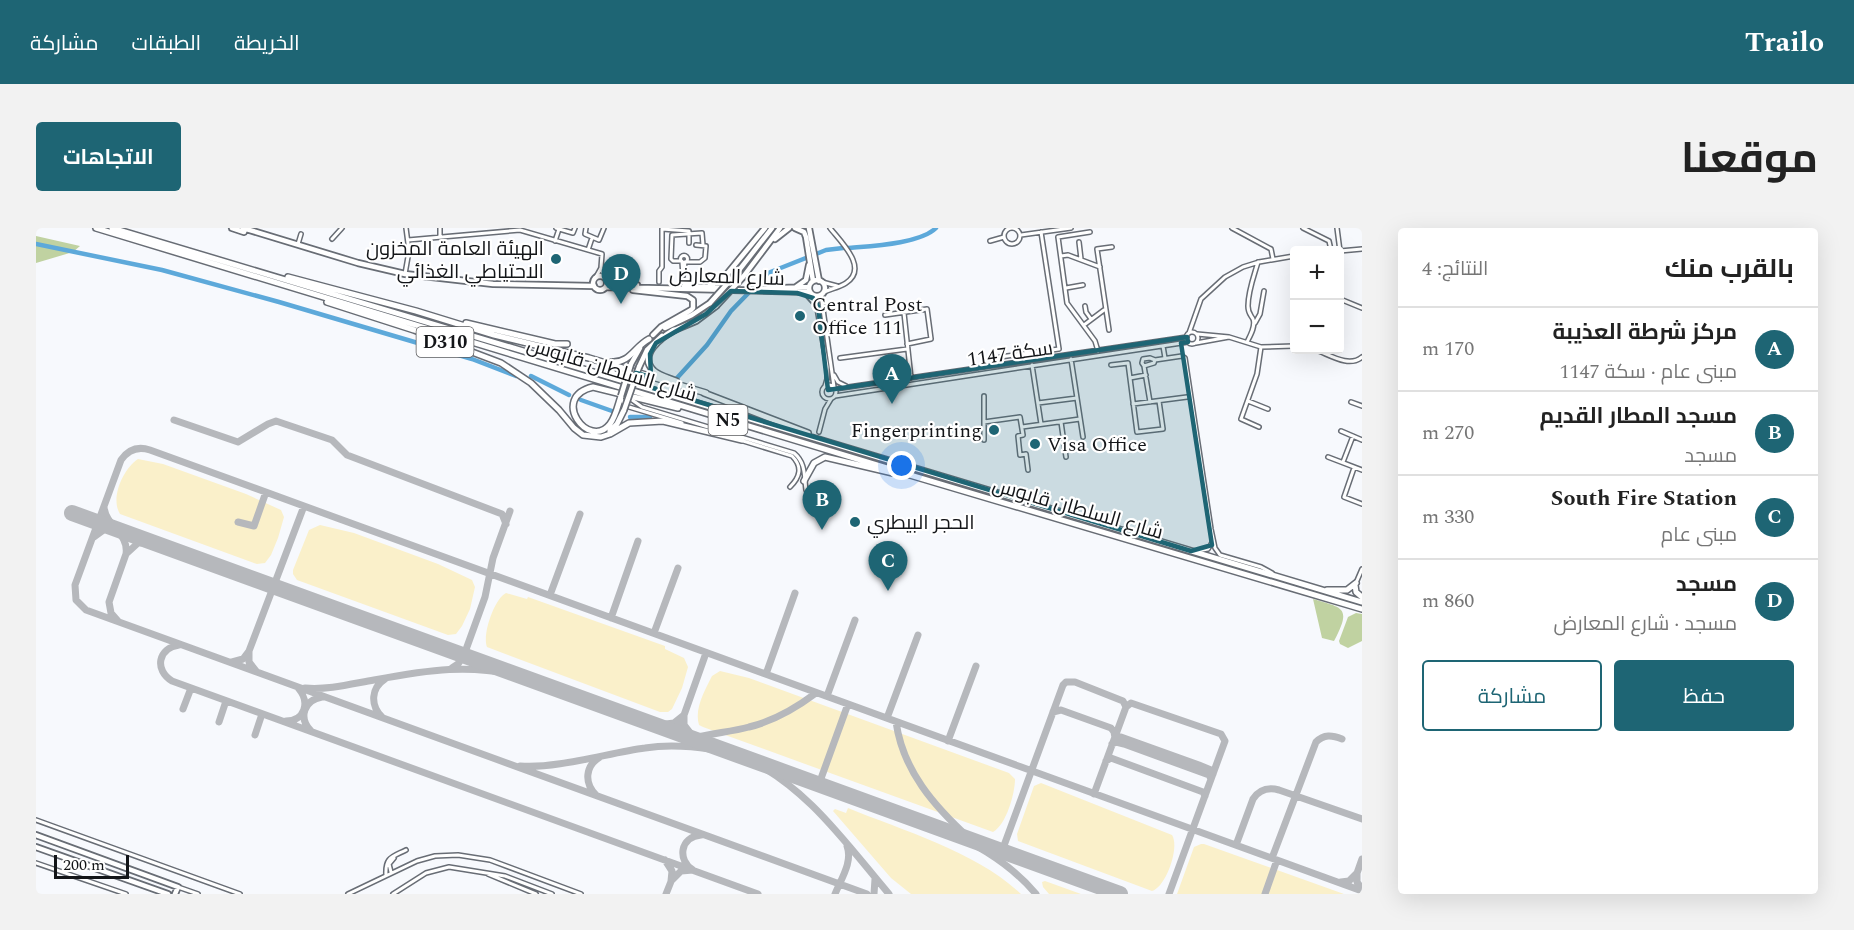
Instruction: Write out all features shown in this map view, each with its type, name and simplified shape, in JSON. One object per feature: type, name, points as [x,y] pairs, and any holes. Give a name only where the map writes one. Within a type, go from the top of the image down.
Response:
[{"type":"highway","name":"شارع السلطان قابوس","points":[[96,228],[910,475],[1362,609]]},
{"type":"highway","name":"شارع السلطان قابوس","points":[[112,228],[1362,603]]},
{"type":"highway","points":[[170,245],[530,344],[630,367],[706,393]]},
{"type":"highway","name":"D310","points":[[266,279],[490,358],[531,383],[550,400],[578,432],[601,437],[610,430]]},
{"type":"highway","points":[[416,311],[555,344],[567,344]]},
{"type":"highway","points":[[674,330],[661,338],[650,354],[650,365],[660,374],[848,448]]},
{"type":"highway","points":[[589,358],[615,363],[627,359],[641,343],[651,337]]},
{"type":"highway","points":[[603,363],[609,372],[642,386]]},
{"type":"highway","points":[[719,417],[597,387],[583,391],[576,399],[574,406],[575,418],[582,426],[598,430],[610,430],[629,423],[663,422],[742,440]]},
{"type":"highway","points":[[610,430],[621,396]]},
{"type":"highway","points":[[610,430],[617,424],[625,408]]},
{"type":"highway","points":[[804,481],[814,463],[825,457],[880,471],[910,475]]},
{"type":"highway","points":[[1323,590],[1347,590],[1356,583]]},
{"type":"highway","points":[[1356,583],[1356,592],[1362,597]]},
{"type":"main road","points":[[232,228],[245,229]]},
{"type":"main road","points":[[237,228],[358,263],[405,273],[493,284],[579,285],[594,281]]},
{"type":"main road","points":[[694,287],[713,285],[723,279],[765,228]]},
{"type":"main road","points":[[651,337],[692,315],[720,294],[772,228]]},
{"type":"main road","points":[[625,408],[637,370],[652,344],[661,336],[696,321],[717,306],[743,277],[780,228]]},
{"type":"main road","points":[[765,249],[789,228]]},
{"type":"main road","points":[[795,228],[804,232],[818,281],[825,286],[816,292]]},
{"type":"main road","points":[[809,228],[818,281],[816,292]]},
{"type":"main road","points":[[789,289],[806,280],[809,270],[809,253]]},
{"type":"main road","points":[[605,278],[606,287]]},
{"type":"main road","name":"شارع المعارض","points":[[742,290],[639,285],[605,278],[594,281],[600,290],[606,287],[742,290],[789,289],[816,292]]},
{"type":"main road","points":[[621,396],[630,367],[640,348],[661,327],[693,308],[693,300],[687,296],[640,292],[625,288]]},
{"type":"main road","name":"شارع المعارض","points":[[760,290],[816,292]]},
{"type":"main road","points":[[797,293],[810,296],[818,306]]},
{"type":"main road","points":[[36,835],[178,887],[175,894]]},
{"type":"main road","points":[[36,847],[168,894]]},
{"type":"street","points":[[332,239],[342,228]]},
{"type":"street","points":[[405,273],[408,259],[406,228]]},
{"type":"street","points":[[440,228],[440,237]]},
{"type":"street","points":[[555,241],[558,228],[573,233],[575,228]]},
{"type":"street","points":[[586,228],[585,234],[600,239],[604,228]]},
{"type":"street","points":[[816,292],[838,286],[852,278],[855,266],[851,256],[830,228]]},
{"type":"street","points":[[1004,237],[1006,231],[1011,228],[1017,229],[1021,235]]},
{"type":"street","points":[[1021,235],[1071,228]]},
{"type":"street","points":[[1232,228],[1271,249],[1273,259]]},
{"type":"street","points":[[1303,228],[1330,243],[1339,240]]},
{"type":"street","points":[[1337,228],[1340,246]]},
{"type":"street","points":[[659,282],[659,271],[662,267],[662,229],[680,229],[690,233]]},
{"type":"street","points":[[408,240],[520,230],[602,255],[601,268],[594,281]]},
{"type":"street","points":[[1000,365],[1000,357],[1059,349],[1041,232]]},
{"type":"street","points":[[1090,232],[1058,237],[1067,303],[1095,341],[1098,351]]},
{"type":"street","points":[[339,233],[340,241]]},
{"type":"street","points":[[689,243],[690,233]]},
{"type":"street","points":[[690,233],[703,234],[706,246],[706,255],[703,260],[700,262],[673,261],[671,259],[671,237],[674,234],[690,233]]},
{"type":"street","points":[[297,245],[301,234]]},
{"type":"street","points":[[1033,234],[1042,243]]},
{"type":"street","points":[[1004,237],[1009,244],[1014,245],[1021,235]]},
{"type":"street","points":[[588,250],[592,237]]},
{"type":"street","points":[[990,240],[1004,237]]},
{"type":"street","points":[[1079,242],[1081,259]]},
{"type":"street","points":[[696,245],[704,245]]},
{"type":"street","points":[[1109,330],[1097,249],[1112,247]]},
{"type":"street","points":[[1344,251],[1362,249]]},
{"type":"street","points":[[1061,256],[1068,255],[1100,267]]},
{"type":"street","points":[[1188,342],[1195,311],[1201,299],[1217,283],[1238,269],[1258,262],[1290,257]]},
{"type":"street","points":[[1254,326],[1254,320],[1248,314],[1248,304],[1250,287],[1258,262]]},
{"type":"street","points":[[601,268],[605,278]]},
{"type":"street","points":[[818,281],[838,286]]},
{"type":"street","points":[[1066,288],[1083,285]]},
{"type":"street","points":[[1247,342],[1260,314],[1264,291]]},
{"type":"street","points":[[816,292],[827,368],[827,379],[823,390],[825,409]]},
{"type":"street","points":[[816,292],[835,388],[835,396],[825,409],[819,432]]},
{"type":"street","points":[[1342,300],[1362,308]]},
{"type":"street","points":[[1085,306],[1091,319]]},
{"type":"street","points":[[885,315],[927,309],[931,339],[907,344]]},
{"type":"street","points":[[1084,325],[1105,310]]},
{"type":"street","points":[[904,313],[910,378]]},
{"type":"street","points":[[1193,324],[1198,340],[1196,343]]},
{"type":"street","name":"سكة 1147","points":[[835,388],[1098,351],[1196,333],[1229,337],[1261,347]]},
{"type":"street","name":"سكة 1147","points":[[835,396],[1229,337]]},
{"type":"street","points":[[1163,346],[1165,358]]},
{"type":"street","points":[[1258,427],[1241,419],[1257,374],[1261,347],[1290,346]]},
{"type":"street","points":[[840,358],[907,349]]},
{"type":"street","points":[[1327,354],[1346,361],[1358,361],[1362,357]]},
{"type":"street","points":[[1150,402],[1142,363],[1144,358],[1155,360],[1182,356],[1185,358],[1216,550],[1219,554],[1261,567],[1276,576]]},
{"type":"street","points":[[1071,359],[1083,437]]},
{"type":"street","points":[[1144,366],[1154,363],[1155,360]]},
{"type":"street","points":[[1111,365],[1128,363],[1137,432],[1163,429],[1159,401]]},
{"type":"street","points":[[1032,365],[1041,424]]},
{"type":"street","points":[[832,372],[838,382],[851,387]]},
{"type":"street","points":[[1129,378],[1146,375]]},
{"type":"street","points":[[825,386],[835,388]]},
{"type":"street","points":[[621,396],[625,408],[794,453],[802,462],[806,490]]},
{"type":"street","points":[[824,396],[831,399]]},
{"type":"street","points":[[984,396],[984,440]]},
{"type":"street","points":[[628,397],[642,407],[725,435]]},
{"type":"street","points":[[1133,404],[1187,397]]},
{"type":"street","points":[[1038,403],[1077,398]]},
{"type":"street","points":[[1248,401],[1268,409]]},
{"type":"street","points":[[1351,402],[1362,406]]},
{"type":"street","points":[[984,422],[1020,417],[1023,435],[1018,436],[1020,455],[1026,454],[1028,470]]},
{"type":"street","points":[[1022,427],[1080,419]]},
{"type":"street","points":[[1061,422],[1066,457]]},
{"type":"street","points":[[1130,423],[1136,423]]},
{"type":"street","points":[[1137,429],[1142,428]]},
{"type":"street","points":[[1341,431],[1362,440]]},
{"type":"street","points":[[1343,463],[1353,436]]},
{"type":"street","points":[[742,440],[792,456],[797,461],[799,474],[790,487]]},
{"type":"street","points":[[1328,457],[1362,470]]},
{"type":"street","points":[[1354,468],[1344,497],[1362,504]]},
{"type":"street","points":[[1191,551],[1208,549],[1212,546],[1213,540]]},
{"type":"street","points":[[1356,583],[1362,569]]},
{"type":"street","points":[[36,820],[240,894]]},
{"type":"street","points":[[386,875],[387,861],[407,851],[391,860],[389,866],[391,872]]},
{"type":"street","points":[[348,894],[417,861],[435,856],[466,855],[490,860],[581,894]]},
{"type":"street","points":[[391,860],[392,866],[397,869]]},
{"type":"street","points":[[36,863],[126,894]]},
{"type":"street","points":[[393,894],[419,876],[439,868],[454,867],[515,879],[551,894]]},
{"type":"street","points":[[487,873],[536,894]]},
{"type":"street","points":[[178,887],[198,894]]},
{"type":"highlighted area","points":[[731,291],[797,293],[813,298],[818,306],[828,390],[1187,337],[1188,342],[1181,343],[1212,545],[1191,551],[642,386],[633,382],[636,373],[651,377],[650,354],[656,343],[706,314]]},
{"type":"green space","points":[[36,236],[80,246],[73,252],[36,263]]},
{"type":"green space","points":[[1313,599],[1338,607],[1342,611],[1343,621],[1334,641],[1322,638]]},
{"type":"green space","points":[[1356,613],[1362,614],[1362,641],[1348,648],[1339,641],[1348,617]]},
{"type":"sand","points":[[138,459],[163,464],[246,494],[281,510],[284,517],[278,538],[265,563],[257,564],[120,514],[116,500],[117,492],[127,470]]},
{"type":"sand","points":[[320,525],[354,533],[438,564],[472,580],[475,587],[470,609],[456,634],[448,635],[297,580],[293,570],[309,530]]},
{"type":"sand","points":[[506,593],[527,599],[528,597],[665,646],[665,649],[684,658],[688,667],[682,688],[672,709],[668,712],[660,712],[487,647],[486,634],[490,618],[497,602]]},
{"type":"sand","points":[[720,671],[749,678],[1009,773],[1015,779],[1015,785],[1006,816],[993,832],[699,725],[698,713],[701,700],[712,676]]},
{"type":"sand","points":[[1041,783],[1172,835],[1173,857],[1167,875],[1157,888],[1152,891],[1018,841],[1017,834],[1034,786]]},
{"type":"sand","points":[[848,808],[962,854],[1003,879],[1021,894],[911,894],[891,878],[833,811],[835,809],[846,813]]},
{"type":"sand","points":[[1201,844],[1344,894],[1177,894],[1194,847]]},
{"type":"sand","points":[[1045,881],[1081,894],[1049,894],[1043,887],[1042,882]]},
{"type":"waterway","points":[[848,248],[907,241],[919,238],[936,228]]},
{"type":"waterway","points":[[36,244],[162,270],[279,302],[472,359],[516,376]]},
{"type":"waterway","points":[[816,254],[843,248]]},
{"type":"waterway","points":[[677,378],[707,345],[731,311],[768,273],[811,256]]},
{"type":"waterway","points":[[531,376],[569,395]]},
{"type":"waterway","points":[[581,400],[612,411]]},
{"type":"waterway","points":[[630,417],[650,417]]},
{"type":"taxiway","points":[[174,420],[238,442],[276,421],[332,440],[347,455],[502,514],[506,524]]},
{"type":"taxiway","points":[[867,894],[86,610],[76,600],[75,585],[121,460],[134,450],[141,448],[150,450],[1362,891]]},
{"type":"taxiway","points":[[238,522],[254,526],[266,492]]},
{"type":"taxiway","points":[[249,651],[304,506]]},
{"type":"taxiway","points":[[104,507],[109,520],[124,541],[126,554]]},
{"type":"taxiway","points":[[452,668],[464,655],[485,597],[493,558],[510,511]]},
{"type":"taxiway","points":[[550,595],[580,514]]},
{"type":"taxiway","points":[[94,537],[105,529],[115,529]]},
{"type":"taxiway","points":[[611,618],[638,541]]},
{"type":"taxiway","points":[[118,621],[111,613],[109,602],[126,554],[138,543],[154,542]]},
{"type":"taxiway","points":[[654,633],[678,568]]},
{"type":"taxiway","points":[[766,674],[795,593]]},
{"type":"taxiway","points":[[827,696],[855,620]]},
{"type":"taxiway","points":[[887,718],[918,635]]},
{"type":"taxiway","points":[[179,645],[167,650],[161,660],[163,671],[172,681],[758,894]]},
{"type":"taxiway","points":[[232,662],[243,659],[249,651],[249,662],[256,671]]},
{"type":"taxiway","points":[[678,732],[706,653]]},
{"type":"taxiway","points":[[948,741],[976,666]]},
{"type":"taxiway","points":[[305,688],[331,687],[412,673],[467,669],[525,677]]},
{"type":"taxiway","points":[[382,717],[375,707],[374,697],[377,687],[385,679]]},
{"type":"taxiway","points":[[1002,851],[1063,685],[1066,682],[1075,682],[1123,701],[1126,707]]},
{"type":"taxiway","points":[[183,709],[191,688]]},
{"type":"taxiway","points":[[286,721],[298,718],[304,710],[304,699],[299,689]]},
{"type":"taxiway","points":[[658,725],[674,723],[684,715],[684,725],[694,738],[735,730],[776,718],[816,693]]},
{"type":"taxiway","points":[[311,731],[305,721],[305,710],[311,702],[322,697]]},
{"type":"taxiway","points":[[219,722],[226,701]]},
{"type":"taxiway","points":[[1094,794],[1126,707],[1131,703],[1221,734],[1225,741],[1169,894]]},
{"type":"taxiway","points":[[819,784],[848,704]]},
{"type":"taxiway","points":[[1053,712],[1061,710],[1111,728],[1115,738],[1121,737],[1199,765],[1211,770],[1213,774]]},
{"type":"taxiway","points":[[255,735],[262,714]]},
{"type":"taxiway","points":[[896,722],[905,756],[913,772],[944,814],[970,839]]},
{"type":"taxiway","points":[[1272,858],[1316,742],[1328,736],[1342,739]]},
{"type":"taxiway","points":[[1112,744],[1116,742],[1124,744],[1209,775],[1211,779]]},
{"type":"taxiway","points":[[520,766],[566,763],[630,750],[668,746],[737,754]]},
{"type":"taxiway","points":[[596,795],[589,785],[588,775],[591,765],[600,757]]},
{"type":"taxiway","points":[[744,757],[766,769],[806,800],[840,835],[889,894]]},
{"type":"taxiway","points":[[1106,761],[1111,758],[1203,792],[1205,796]]},
{"type":"taxiway","points":[[1236,845],[1253,799],[1258,793],[1268,789],[1279,790],[1362,819]]},
{"type":"taxiway","points":[[944,830],[994,856],[1016,873],[1036,894]]},
{"type":"taxiway","points":[[665,860],[672,871],[671,881],[681,871],[693,870],[685,861],[683,850],[689,840],[701,835]]},
{"type":"taxiway","points":[[835,894],[847,864],[847,846]]},
{"type":"taxiway","points":[[1356,876],[1362,859]]},
{"type":"taxiway","points":[[1265,894],[1277,860]]},
{"type":"taxiway","points":[[1341,882],[1349,881],[1357,873],[1357,882],[1362,889]]},
{"type":"taxiway","points":[[666,894],[672,879]]},
{"type":"taxiway","points":[[874,894],[875,879]]},
{"type":"runway","points":[[72,513],[1120,894]]},
{"type":"place","name":"الهيئة العامة المخزون الاحتياطي الغذائي","points":[[556,259]]},
{"type":"place","name":"مسجد","points":[[621,304]]},
{"type":"place","name":"Central Post Office 111","points":[[800,316]]},
{"type":"place","name":"مركز شرطة العذيبة","points":[[892,404]]},
{"type":"place","name":"Fingerprinting","points":[[994,430]]},
{"type":"place","name":"Visa Office","points":[[1035,444]]},
{"type":"place","name":"الحجر البيطري","points":[[855,522]]},
{"type":"place","name":"مسجد المطار القديم","points":[[822,530]]},
{"type":"place","name":"South Fire Station","points":[[888,591]]}]
